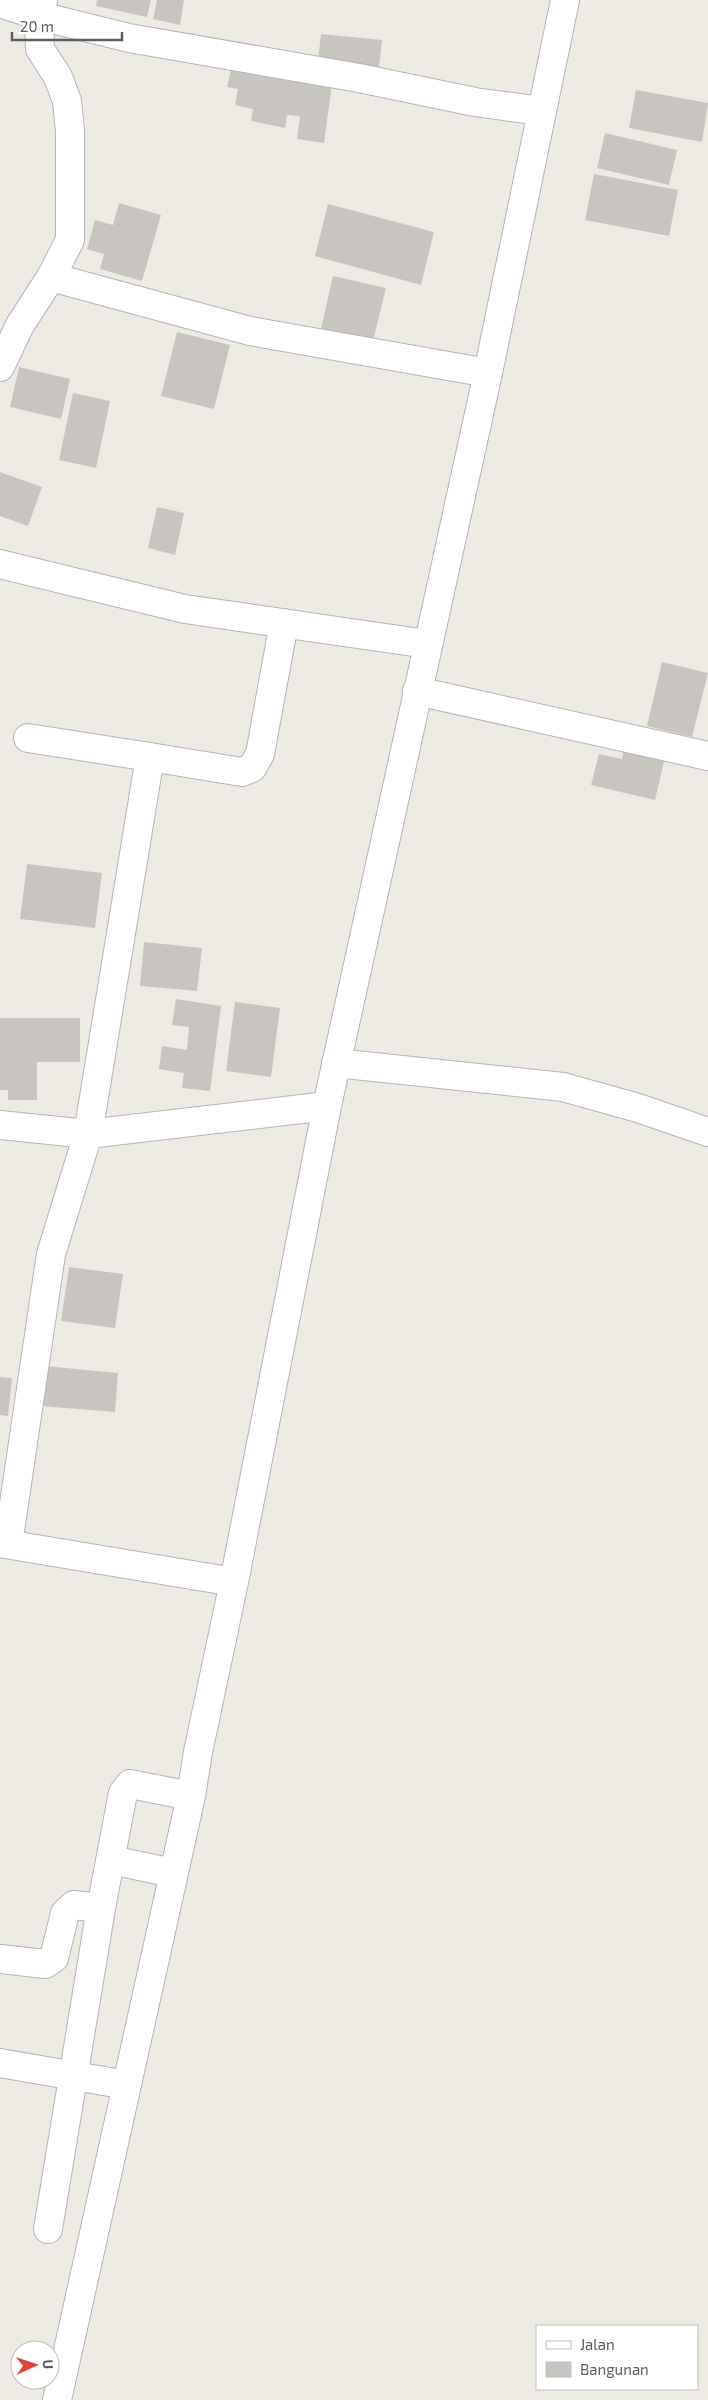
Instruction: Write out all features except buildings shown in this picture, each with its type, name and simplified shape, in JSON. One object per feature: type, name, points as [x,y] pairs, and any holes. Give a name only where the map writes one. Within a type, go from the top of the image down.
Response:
[{"type":"street","points":[[57,2400],[191,1796],[198,1752],[234,1582],[327,1106],[488,373],[565,0]]},
{"type":"street","points":[[0,3],[42,8],[129,38],[359,78],[474,102],[541,111]]},
{"type":"street","points":[[0,367],[20,325],[51,277],[70,240],[70,131],[66,101],[61,85],[40,49],[42,8]]},
{"type":"street","points":[[51,277],[250,331],[488,373]]},
{"type":"street","points":[[0,564],[185,609],[427,644]]},
{"type":"street","points":[[28,738],[242,772],[252,768],[260,754],[284,623]]},
{"type":"street","points":[[417,691],[708,756]]},
{"type":"street","points":[[150,757],[88,1134],[51,1254],[4,1544],[234,1582]]},
{"type":"street","points":[[336,1064],[563,1087],[638,1108],[708,1132]]},
{"type":"street","points":[[0,1125],[88,1134],[327,1106]]},
{"type":"street","points":[[48,2229],[101,1908],[123,1794],[130,1784],[191,1796]]},
{"type":"street","points":[[111,1860],[173,1873]]},
{"type":"street","points":[[0,1959],[45,1964],[54,1958],[65,1913],[74,1905],[101,1908]]},
{"type":"street","points":[[0,2063],[127,2085]]}]
